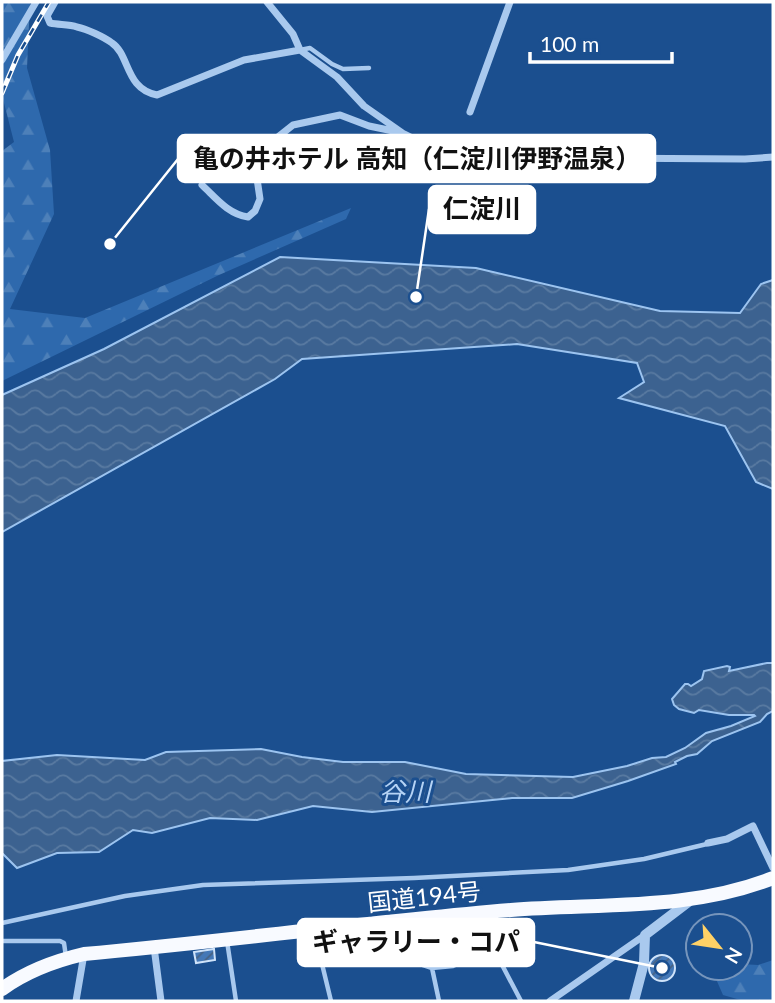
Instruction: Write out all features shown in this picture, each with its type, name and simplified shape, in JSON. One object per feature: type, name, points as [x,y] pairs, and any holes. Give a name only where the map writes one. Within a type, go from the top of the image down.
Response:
[{"type":"highway","name":"国道194号","points":[[2,989],[36,970],[83,954],[513,910],[693,898],[738,890],[773,878]]},
{"type":"street","points":[[2,60],[36,2]]},
{"type":"street","points":[[55,2],[47,16],[50,23],[76,26],[112,42],[136,82],[157,95],[244,60],[300,50]]},
{"type":"street","points":[[267,2],[293,34],[300,50],[337,76],[364,106],[404,134],[440,152],[495,166],[514,167],[594,159],[773,157]]},
{"type":"street","points":[[470,112],[510,2]]},
{"type":"street","points":[[202,185],[225,208],[237,215],[248,217],[256,211],[260,199],[256,165],[264,148],[293,125],[340,116],[404,134]]},
{"type":"street","points":[[708,844],[727,839],[753,826],[773,868]]},
{"type":"street","points":[[550,1001],[693,898]]},
{"type":"street","points":[[634,1001],[643,963],[645,935]]},
{"type":"street","points":[[154,947],[161,1001]]},
{"type":"street","points":[[76,1001],[83,954]]},
{"type":"lane","points":[[300,50],[310,48],[343,69],[369,68]]},
{"type":"lane","points":[[2,923],[124,896],[202,885],[568,870],[644,859],[708,844]]},
{"type":"lane","points":[[372,924],[375,949],[432,968],[453,966],[468,959],[500,961],[522,1001]]},
{"type":"lane","points":[[314,930],[331,1001]]},
{"type":"lane","points":[[227,940],[236,1001]]},
{"type":"lane","points":[[2,941],[60,941],[64,943],[67,958]]},
{"type":"lane","points":[[432,968],[439,1001]]},
{"type":"green space","points":[[2,2],[30,2],[27,68],[50,150],[54,214],[10,309],[85,318],[351,208],[346,219],[219,275],[2,381],[2,151],[14,142],[2,95]]},
{"type":"green space","points":[[773,960],[773,1001],[744,1001],[723,995],[717,982],[754,982],[754,965]]},
{"type":"water","points":[[280,257],[476,268],[660,311],[740,313],[761,284],[773,280],[773,489],[756,482],[725,426],[619,398],[644,382],[637,363],[517,344],[302,359],[275,379],[2,532],[2,395],[104,349]]},
{"type":"water","name":"谷川","points":[[773,663],[773,711],[760,722],[712,741],[697,754],[687,756],[675,762],[676,764],[572,798],[512,798],[372,812],[313,806],[257,820],[210,818],[152,833],[133,830],[99,852],[57,853],[17,868],[2,853],[2,761],[57,755],[145,760],[166,752],[261,749],[343,762],[405,762],[466,774],[573,777],[666,757],[706,733],[755,716],[699,710],[694,713],[679,709],[672,699],[685,684],[691,686],[702,679],[704,671],[727,666],[730,667],[729,671]]},
{"type":"building","points":[[214,949],[215,960],[196,963],[194,952]]},
{"type":"building","points":[[662,955],[671,959],[675,968],[671,977],[662,981],[653,977],[649,968],[653,959]]},
{"type":"railway","points":[[2,93],[18,55],[49,2]]},
{"type":"place","name":"亀の井ホテル 高知（仁淀川伊野温泉）","points":[[110,244]]},
{"type":"place","name":"仁淀川","points":[[416,297]]},
{"type":"place","name":"ギャラリー・コパ","points":[[662,968]]}]
